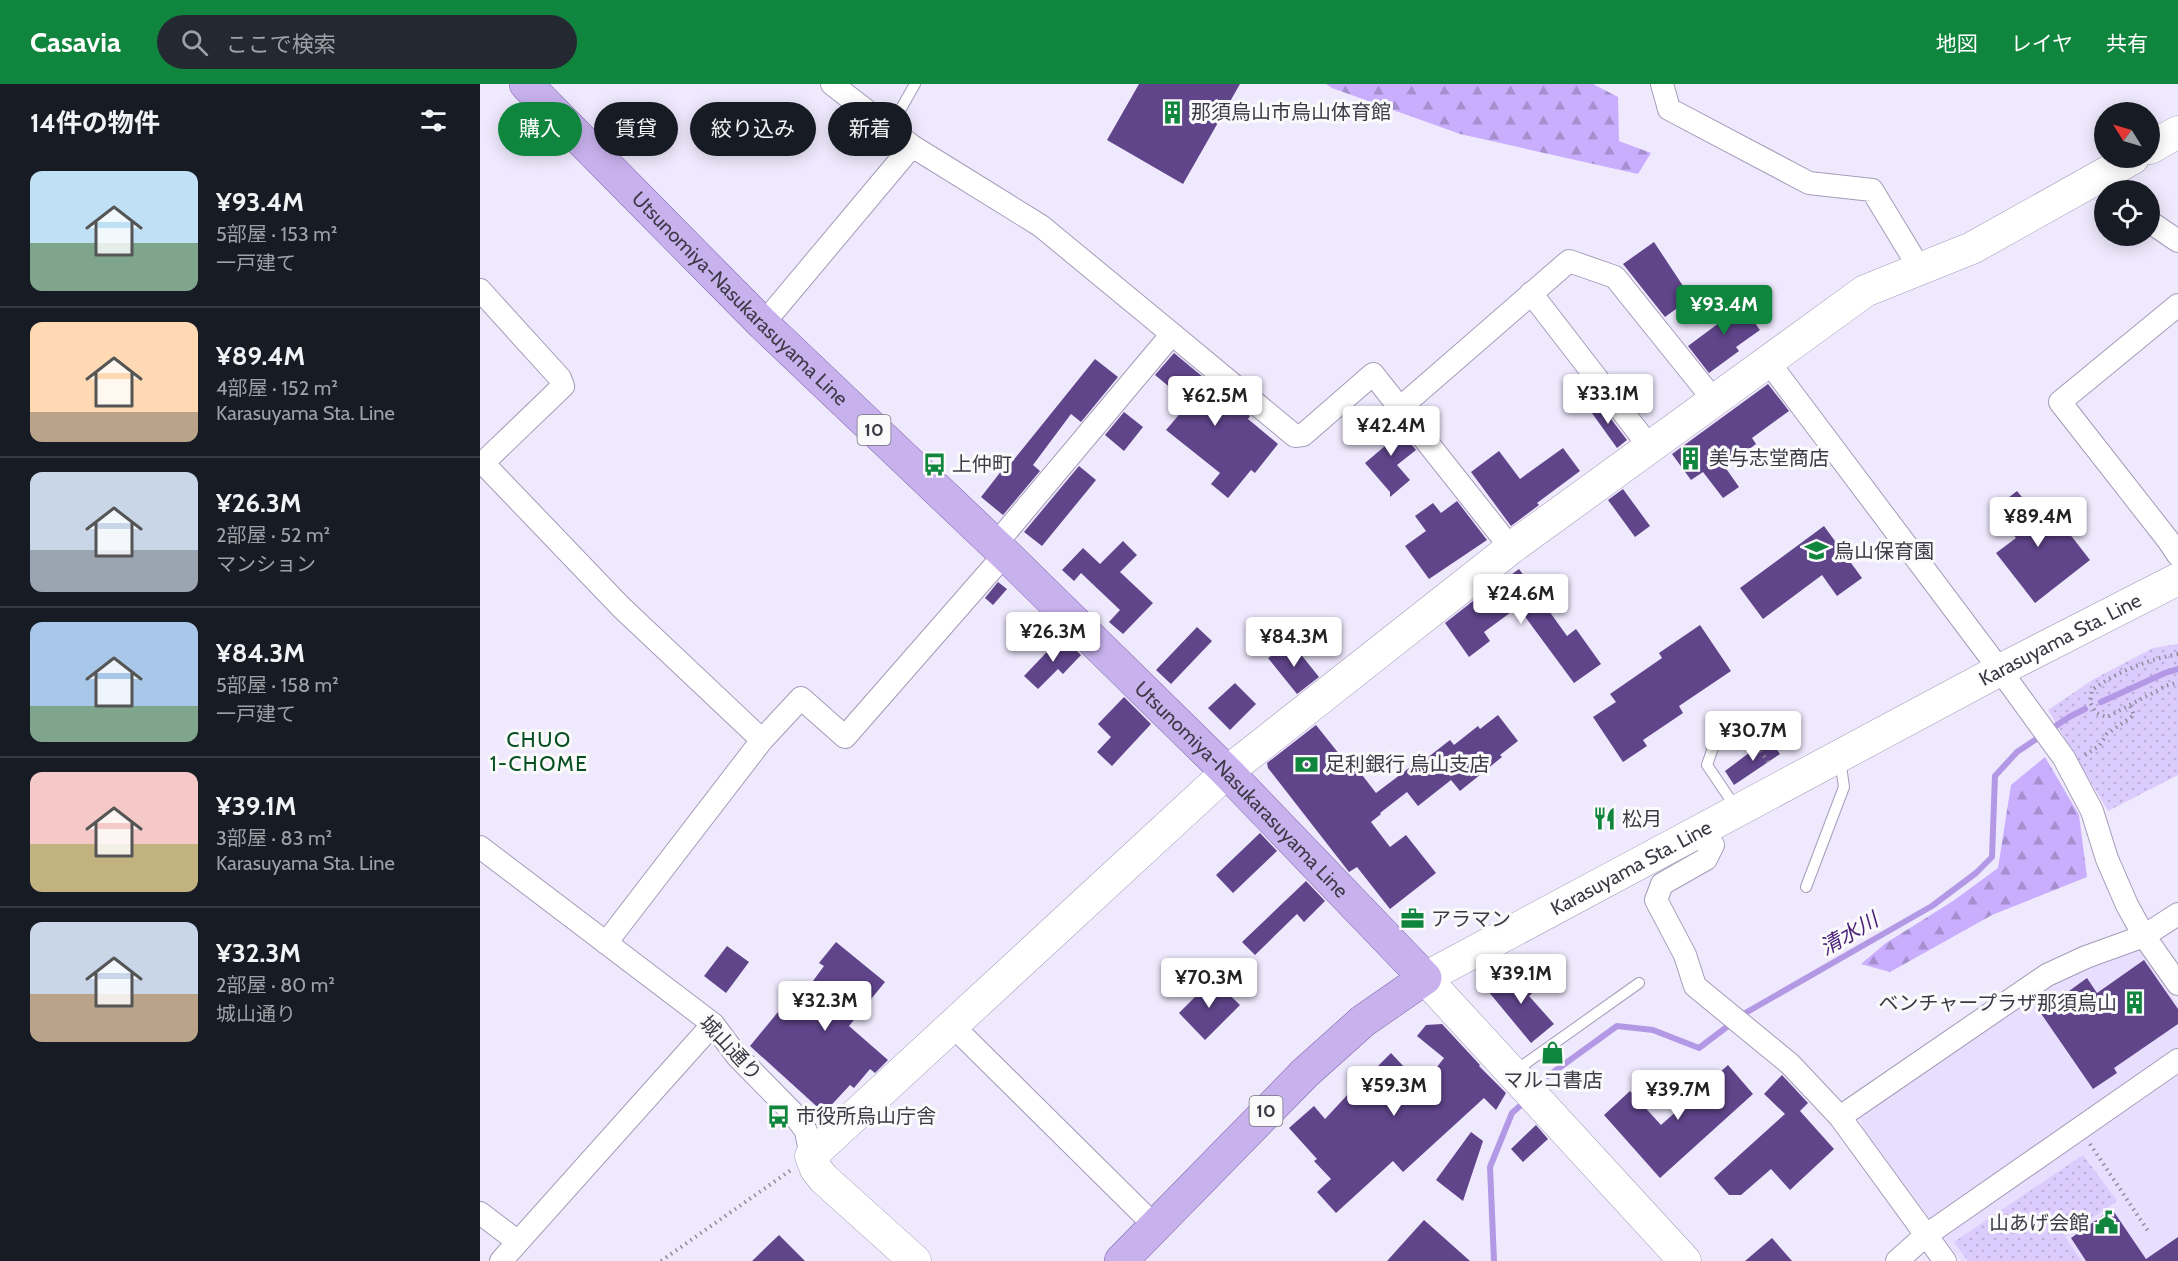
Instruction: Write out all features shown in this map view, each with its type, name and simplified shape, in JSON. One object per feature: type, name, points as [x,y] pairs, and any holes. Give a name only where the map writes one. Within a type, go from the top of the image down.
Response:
[{"type":"main road","name":"Utsunomiya-Nasukarasuyama Line","points":[[526,84],[763,324],[1000,550],[1227,772],[1425,978]]},
{"type":"main road","name":"10","points":[[1121,1261],[1305,1073],[1364,1021],[1425,978]]},
{"type":"street","points":[[832,84],[856,102]]},
{"type":"street","points":[[1662,84],[1669,109],[1809,183],[1872,190],[1920,269]]},
{"type":"street","points":[[2160,142],[2178,132]]},
{"type":"street","points":[[912,146],[1041,226],[1295,436],[1302,435],[1372,374],[1401,407],[1511,548]]},
{"type":"street","points":[[763,324],[904,156]]},
{"type":"street","points":[[811,1156],[1227,772],[1511,548],[1713,399],[1865,291],[1972,248],[2120,173]]},
{"type":"street","points":[[2160,229],[2178,241]]},
{"type":"street","points":[[1401,407],[1569,261],[1615,277],[1713,399]]},
{"type":"street","points":[[480,290],[560,378],[562,386],[483,462],[621,607],[762,741]]},
{"type":"street","points":[[1532,293],[1649,446]]},
{"type":"street","points":[[2178,305],[2060,402],[2178,555]]},
{"type":"street","points":[[606,943],[762,741],[801,698],[845,737],[1000,550],[1172,334]]},
{"type":"street","points":[[1767,360],[2052,741],[2092,812],[2107,860],[2144,936],[2178,984]]},
{"type":"street","name":"Karasuyama Sta. Line","points":[[1425,978],[2000,670],[2178,579]]},
{"type":"street","points":[[1704,828],[1713,845],[1706,859],[1662,884],[1656,900],[1685,955],[1695,986],[1790,1064],[1840,1117],[1945,1261]]},
{"type":"street","name":"城山通り","points":[[480,847],[713,1024],[737,1056],[802,1124],[816,1169],[823,1178],[900,1256]]},
{"type":"street","points":[[1840,1117],[2047,975],[2086,957],[2144,936],[2178,914]]},
{"type":"street","points":[[1425,978],[1514,1072],[1685,1261]]},
{"type":"street","points":[[501,1261],[713,1024]]},
{"type":"street","points":[[952,1026],[1155,1226]]},
{"type":"street","points":[[1897,1261],[1925,1236],[2178,1060]]},
{"type":"street","points":[[480,1213],[517,1241]]},
{"type":"lane","points":[[905,102],[915,84]]},
{"type":"lane","points":[[1716,739],[1707,765],[1738,811]]},
{"type":"lane","points":[[1806,887],[1844,787],[1839,756]]},
{"type":"lane","points":[[1514,1072],[1639,983]]},
{"type":"path","points":[[2178,654],[2153,659],[2108,679],[2092,690],[2090,702],[2096,713],[2107,717],[2178,682]]},
{"type":"path","points":[[2068,766],[2099,746],[2107,734],[2134,715],[2130,706]]},
{"type":"path","points":[[1747,731],[1784,786]]},
{"type":"path","points":[[2090,1143],[2148,1231]]},
{"type":"path","points":[[661,1261],[811,1156]]},
{"type":"shaded area","points":[[2178,644],[2178,775],[2108,811],[2048,710],[2094,679],[2153,648]]},
{"type":"shaded area","points":[[2138,948],[2178,1004],[2178,1261],[1961,1261],[1864,1130],[1859,1117],[2036,990]]},
{"type":"shaded area","points":[[2083,1155],[2117,1201],[2065,1237],[2082,1261],[1968,1261],[1954,1242]]},
{"type":"green space","points":[[1326,84],[1593,84],[1618,97],[1619,141],[1651,153],[1638,174],[1460,134]]},
{"type":"green space","points":[[2045,757],[2079,815],[2087,877],[1992,915],[1890,972],[1861,964],[1886,943],[1953,901],[1998,868],[2011,785]]},
{"type":"building","name":"那須烏山市烏山体育館","points":[[1139,84],[1240,84],[1183,184],[1107,140]]},
{"type":"building","points":[[1654,242],[1691,298],[1665,317],[1623,264]]},
{"type":"building","points":[[1736,297],[1760,330],[1736,347],[1739,351],[1709,373],[1688,346],[1719,323],[1712,314]]},
{"type":"building","points":[[1174,353],[1250,416],[1248,419],[1278,444],[1255,473],[1251,470],[1228,498],[1211,484],[1220,473],[1166,430],[1189,403],[1155,375]]},
{"type":"building","points":[[1095,359],[1118,377],[1081,422],[1071,414],[1033,465],[1040,471],[1003,515],[981,497]]},
{"type":"building","points":[[1768,384],[1789,411],[1752,438],[1756,444],[1725,467],[1739,487],[1723,498],[1703,472],[1691,480],[1672,454]]},
{"type":"building","points":[[1598,402],[1627,440],[1617,448],[1589,409]]},
{"type":"building","points":[[1124,412],[1143,427],[1124,451],[1105,435]]},
{"type":"building","points":[[1391,419],[1416,450],[1397,465],[1410,480],[1390,497],[1390,492],[1365,463],[1385,446],[1374,433]]},
{"type":"building","points":[[1563,448],[1580,471],[1511,526],[1471,472],[1499,451],[1520,479]]},
{"type":"building","points":[[1079,466],[1096,480],[1042,546],[1024,532]]},
{"type":"building","points":[[1623,489],[1650,526],[1635,537],[1608,500]]},
{"type":"building","points":[[2017,491],[2040,519],[2051,510],[2090,560],[2035,603],[1996,553],[2016,538],[1994,509]]},
{"type":"building","points":[[1457,501],[1487,540],[1429,579],[1405,546],[1426,531],[1415,516],[1433,503],[1441,513]]},
{"type":"building","name":"烏山保育園","points":[[1824,526],[1862,578],[1837,596],[1822,575],[1763,619],[1740,588]]},
{"type":"building","points":[[1123,541],[1137,555],[1120,572],[1153,603],[1123,634],[1109,622],[1120,610],[1081,573],[1074,581],[1062,570],[1083,548],[1100,564]]},
{"type":"building","points":[[1519,569],[1567,636],[1576,629],[1601,664],[1574,683],[1518,607],[1484,632],[1490,641],[1469,657],[1445,623],[1487,590],[1489,591]]},
{"type":"building","points":[[998,582],[1007,589],[993,605],[985,598]]},
{"type":"building","points":[[1700,625],[1731,671],[1679,706],[1683,713],[1643,740],[1647,746],[1623,762],[1593,717],[1616,702],[1610,694],[1662,658],[1659,653]]},
{"type":"building","points":[[1197,627],[1212,641],[1171,684],[1156,670]]},
{"type":"building","points":[[1062,636],[1081,655],[1063,674],[1058,669],[1038,689],[1024,676]]},
{"type":"building","points":[[1291,642],[1319,677],[1297,694],[1268,658]]},
{"type":"building","points":[[1235,683],[1256,704],[1230,730],[1208,708]]},
{"type":"building","points":[[1124,697],[1151,724],[1112,766],[1097,752],[1111,737],[1098,724]]},
{"type":"building","points":[[1498,715],[1518,741],[1500,755],[1502,757],[1460,791],[1451,780],[1418,806],[1407,792],[1371,822],[1390,847],[1406,835],[1436,873],[1390,909],[1357,867],[1349,872],[1268,768],[1267,763],[1316,725],[1352,770],[1356,767],[1376,793],[1450,740],[1454,745],[1478,726],[1480,729]]},
{"type":"building","points":[[1769,738],[1780,754],[1734,785],[1725,771]]},
{"type":"building","points":[[1260,833],[1277,851],[1233,893],[1216,875]]},
{"type":"building","points":[[1306,881],[1325,901],[1304,922],[1297,914],[1255,955],[1242,942]]},
{"type":"building","points":[[836,942],[885,982],[849,1026],[888,1060],[875,1073],[870,1069],[854,1088],[850,1085],[824,1113],[750,1046],[778,1012],[782,1016],[810,985],[824,966],[819,963]]},
{"type":"building","points":[[727,946],[749,962],[726,993],[704,976]]},
{"type":"building","points":[[2144,960],[2178,1009],[2178,1024],[2114,1068],[2117,1073],[2093,1089],[2040,1012],[2087,978],[2097,993]]},
{"type":"building","points":[[1516,968],[1535,991],[1529,996],[1554,1024],[1531,1043],[1488,991]]},
{"type":"building","points":[[1213,979],[1240,1005],[1205,1040],[1179,1013]]},
{"type":"building","points":[[1442,1024],[1506,1093],[1496,1110],[1484,1098],[1403,1172],[1393,1161],[1336,1213],[1317,1192],[1331,1179],[1314,1161],[1317,1159],[1289,1128],[1314,1106],[1325,1119],[1364,1077],[1366,1078],[1391,1053],[1422,1086],[1444,1058],[1417,1036],[1426,1025]]},
{"type":"building","points":[[1728,1065],[1753,1094],[1660,1178],[1604,1115],[1630,1091],[1661,1125]]},
{"type":"building","points":[[1782,1075],[1808,1103],[1800,1111],[1834,1149],[1790,1190],[1771,1169],[1741,1195],[1729,1195],[1714,1178],[1785,1114],[1764,1094]]},
{"type":"building","points":[[1536,1125],[1548,1139],[1523,1162],[1511,1149]]},
{"type":"building","points":[[1471,1132],[1483,1141],[1463,1201],[1436,1180]]},
{"type":"building","name":"山あげ会館","points":[[2112,1209],[2146,1259],[2178,1237],[2178,1261],[2086,1261],[2071,1238]]},
{"type":"building","points":[[1424,1220],[1470,1261],[1387,1261]]},
{"type":"building","points":[[779,1235],[805,1261],[752,1261]]},
{"type":"building","points":[[1772,1238],[1792,1261],[1745,1261]]},
{"type":"waterway","name":"清水川","points":[[2101,702],[2178,669]]},
{"type":"waterway","name":"清水川","points":[[2050,730],[2085,709]]},
{"type":"waterway","name":"清水川","points":[[1740,1016],[1932,906],[1976,873],[1992,857],[1995,776],[2017,752],[2041,736]]},
{"type":"waterway","name":"清水川","points":[[1548,1076],[1617,1026],[1653,1030],[1699,1048],[1732,1023]]},
{"type":"waterway","name":"清水川","points":[[1494,1261],[1490,1167],[1512,1113],[1521,1105]]},
{"type":"place","name":"那須烏山市烏山体育館","points":[[1173,112]]},
{"type":"place","name":"美与志堂商店","points":[[1691,458]]},
{"type":"place","name":"上仲町","points":[[934,464]]},
{"type":"place","name":"烏山保育園","points":[[1816,551]]},
{"type":"place","name":"足利銀行 烏山支店","points":[[1307,764]]},
{"type":"place","name":"松月","points":[[1604,819]]},
{"type":"place","name":"アラマン","points":[[1413,919]]},
{"type":"place","name":"ベンチャープラザ那須烏山","points":[[2135,1003]]},
{"type":"place","name":"マルコ書店","points":[[1553,1053]]},
{"type":"place","name":"市役所烏山庁舎","points":[[778,1116]]},
{"type":"place","name":"山あげ会館","points":[[2107,1223]]},
{"type":"district","name":"CHUO 1-CHOME","points":[[539,752]]}]
